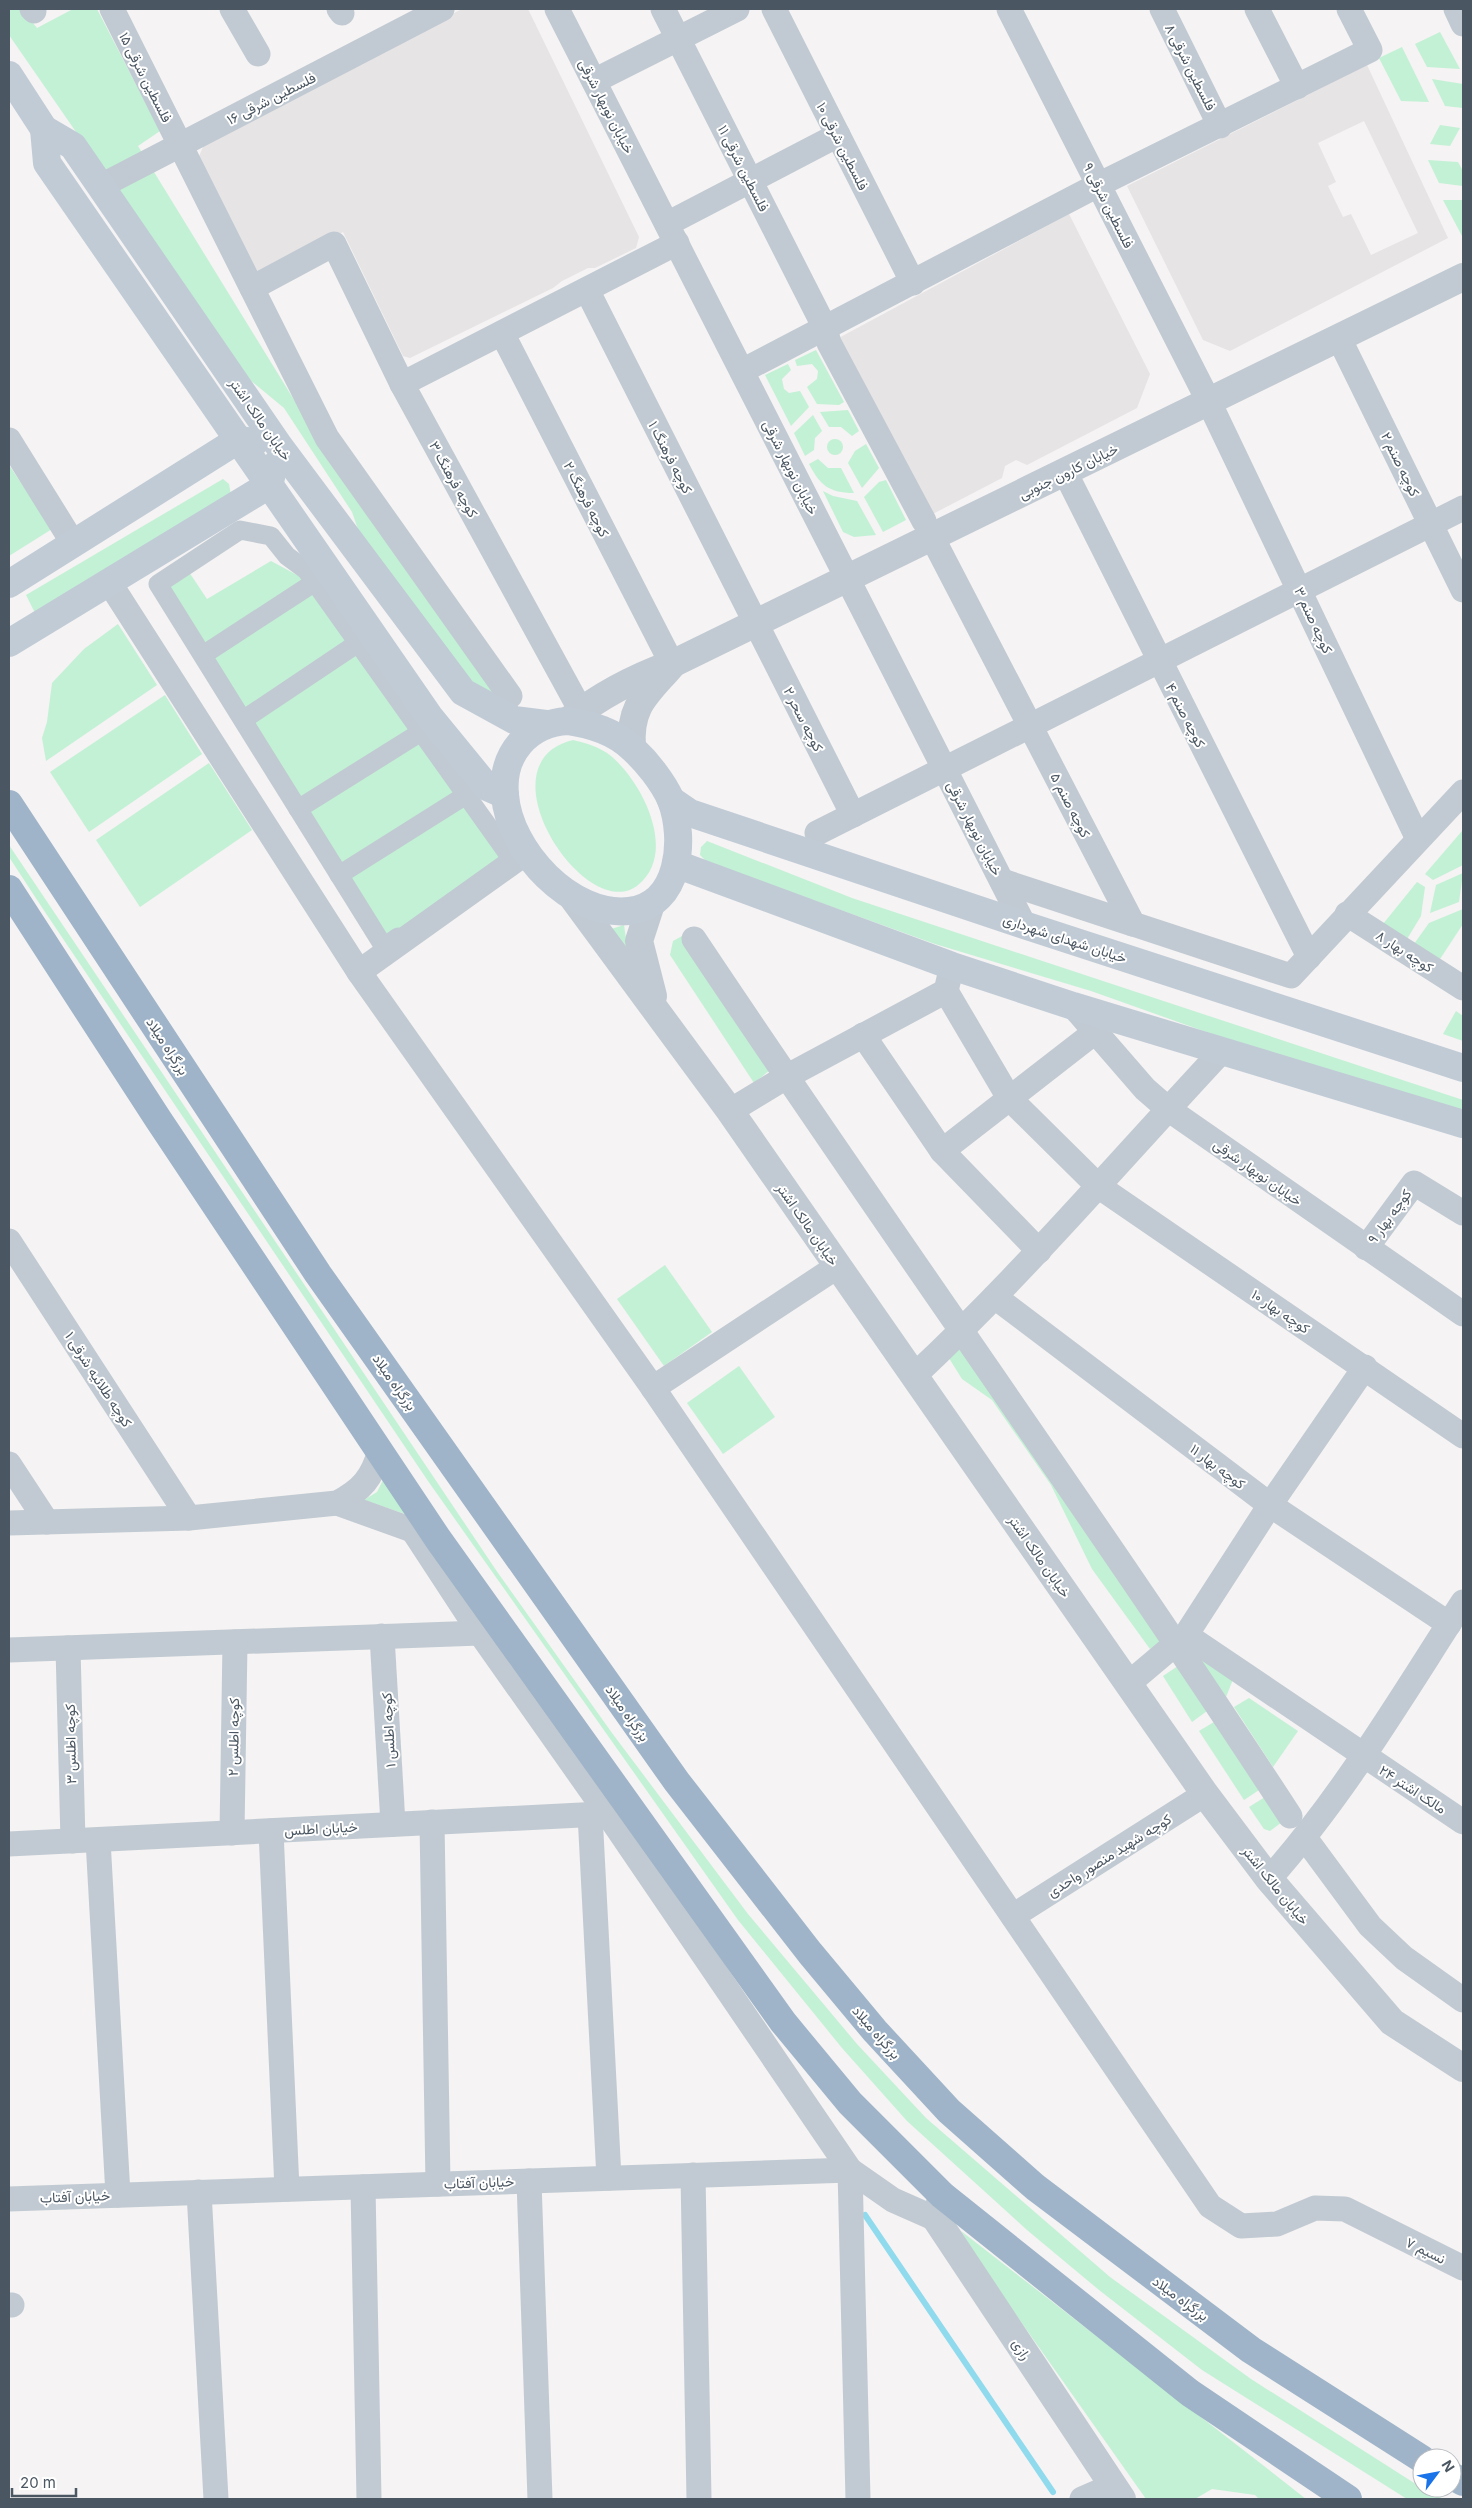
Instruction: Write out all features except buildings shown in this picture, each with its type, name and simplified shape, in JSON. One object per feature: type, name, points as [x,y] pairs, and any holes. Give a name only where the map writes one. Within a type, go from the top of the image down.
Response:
[{"type":"highway","name":"بزرگراه میلاد","points":[[9,804],[318,1274],[671,1774],[810,1953],[875,2031],[949,2110],[1043,2193],[1251,2350],[1412,2453]]},
{"type":"highway","points":[[9,889],[158,1119],[438,1539],[783,2022],[939,2207],[1190,2393],[1348,2499]]},
{"type":"highway","points":[[1291,2461],[1331,2499]]},
{"type":"main road","name":"خیابان مالک اشتر","points":[[9,75],[44,129],[72,146],[279,446],[463,692],[514,720],[565,718],[604,729],[632,748],[655,775],[671,800]]},
{"type":"main road","points":[[44,129],[47,163],[269,485],[429,716],[487,787],[505,795]]},
{"type":"main road","points":[[9,584],[238,440],[279,446],[269,485],[9,642]]},
{"type":"main road","points":[[565,718],[531,732],[516,749],[507,773],[505,795],[517,833],[516,856],[547,876],[573,898],[594,908],[612,912],[639,910],[651,904],[668,885],[676,864],[678,834],[671,800]]},
{"type":"main road","name":"خیابان شهدای شهرداری","points":[[671,800],[690,813],[1024,925],[1463,1068]]},
{"type":"main road","points":[[676,864],[949,978],[1073,1006],[1463,1124]]},
{"type":"street","name":"فلسطین شرقی ۱۵","points":[[112,9],[327,438],[510,696]]},
{"type":"street","points":[[232,9],[258,54]]},
{"type":"street","name":"فلسطین شرقی ۱۶","points":[[100,186],[442,9]]},
{"type":"street","name":"خیابان نوبهار شرقی","points":[[557,9],[1024,925]]},
{"type":"street","name":"فلسطین شرقی ۱۱","points":[[663,9],[825,328],[830,343],[928,529]]},
{"type":"street","points":[[594,80],[737,9]]},
{"type":"street","name":"فلسطین شرقی ۱۰","points":[[774,9],[913,283]]},
{"type":"street","name":"فلسطین شرقی ۹","points":[[1009,9],[1209,402]]},
{"type":"street","name":"فلسطین شرقی ۸","points":[[1162,9],[1220,126]]},
{"type":"street","points":[[1257,9],[1297,87]]},
{"type":"street","points":[[742,371],[1098,185],[1370,50],[1349,9]]},
{"type":"street","points":[[1456,9],[1463,24]]},
{"type":"street","points":[[402,384],[587,290],[750,180],[838,134]]},
{"type":"street","name":"کوچه فرهنگ ۳","points":[[252,288],[334,244],[565,718]]},
{"type":"street","name":"خیابان کارون جنوبی","points":[[565,718],[643,674],[672,664],[848,579],[928,529],[1065,472],[1463,278]]},
{"type":"street","name":"کوچه فرهنگ ۱","points":[[587,290],[756,624]]},
{"type":"street","name":"کوچه فرهنگ ۲","points":[[502,333],[672,664]]},
{"type":"street","name":"کوچه صنم ۲","points":[[1339,338],[1463,590]]},
{"type":"street","name":"کوچه صنم ۳","points":[[1209,402],[1418,839]]},
{"type":"street","points":[[9,440],[74,543]]},
{"type":"street","name":"کوچه صنم ۴","points":[[1065,472],[1309,957]]},
{"type":"street","points":[[817,833],[1463,508]]},
{"type":"street","name":"کوچه صنم ۵","points":[[928,529],[1133,924]]},
{"type":"street","points":[[240,530],[271,536],[287,556],[306,570],[466,796],[516,856],[384,947],[158,584],[240,530]]},
{"type":"street","name":"نسیم ۷","points":[[109,582],[359,972],[653,1388],[1210,2206],[1241,2226],[1277,2224],[1315,2208],[1345,2209],[1463,2268]]},
{"type":"street","points":[[203,655],[315,582]]},
{"type":"street","name":"کوچه سحر ۲","points":[[756,624],[853,815]]},
{"type":"street","points":[[243,720],[358,643]]},
{"type":"street","name":"خیابان کارون جنوبی","points":[[632,748],[631,729],[633,715],[640,703],[672,664]]},
{"type":"street","points":[[298,809],[421,732]]},
{"type":"street","points":[[339,875],[466,796]]},
{"type":"street","points":[[1002,881],[1291,976],[1418,839],[1460,801]]},
{"type":"street","points":[[359,972],[516,856]]},
{"type":"street","name":"خیابان مالک اشتر","points":[[573,898],[656,1008],[730,1111],[915,1374],[1205,1794],[1269,1879],[1392,2022],[1463,2068]]},
{"type":"street","name":"خیابان مالک اشتر","points":[[651,904],[639,941],[656,1008]]},
{"type":"street","name":"کوچه بهار ۸","points":[[1347,914],[1463,988]]},
{"type":"street","points":[[694,939],[961,1332],[1182,1639],[1290,1816]]},
{"type":"street","points":[[730,1111],[786,1076],[863,1035],[949,978]]},
{"type":"street","name":"کوچه بهار ۱۰","points":[[949,978],[1010,1098],[1098,1186],[1463,1436]]},
{"type":"street","name":"خیابان نوبهار شرقی","points":[[1073,1006],[1146,1089],[1168,1109],[1463,1314]]},
{"type":"street","points":[[942,1150],[1095,1032]]},
{"type":"street","points":[[863,1035],[942,1150],[1039,1251]]},
{"type":"street","points":[[915,1374],[961,1332],[1039,1251],[1222,1052]]},
{"type":"street","name":"کوچه بهار ۹","points":[[1366,1248],[1414,1183],[1463,1213]]},
{"type":"street","name":"کوچه طلائیه شرقی ۱","points":[[9,1241],[189,1518]]},
{"type":"street","points":[[653,1388],[838,1266]]},
{"type":"street","name":"کوچه بهار ۱۱","points":[[995,1296],[1270,1505],[1449,1624]]},
{"type":"street","points":[[1128,1684],[1182,1639],[1364,1367]]},
{"type":"street","points":[[9,1523],[189,1518],[337,1503],[356,1494],[366,1483],[376,1466],[380,1450]]},
{"type":"street","points":[[9,1464],[46,1522]]},
{"type":"street","points":[[337,1503],[438,1539]]},
{"type":"street","points":[[412,1530],[598,1814],[850,2170],[893,2200],[939,2207]]},
{"type":"street","points":[[1269,1879],[1305,1838],[1363,1756],[1463,1602]]},
{"type":"street","points":[[9,1650],[480,1633]]},
{"type":"street","name":"کوچه اطلس ۱","points":[[382,1636],[393,1824]]},
{"type":"street","name":"مالک اشتر ۲۴","points":[[1182,1639],[1463,1822]]},
{"type":"street","name":"کوچه اطلس ۲","points":[[232,1833],[234,1642]]},
{"type":"street","name":"کوچه اطلس ۳","points":[[68,1648],[73,1841]]},
{"type":"street","name":"کوچه شهید منصور واحدی","points":[[1012,1916],[1205,1794]]},
{"type":"street","name":"خیابان اطلس","points":[[9,1844],[634,1812]]},
{"type":"street","points":[[598,1814],[609,2178]]},
{"type":"street","points":[[432,1822],[438,2184]]},
{"type":"street","points":[[271,1831],[287,2189]]},
{"type":"street","points":[[1305,1838],[1370,1926],[1404,1958],[1463,2000]]},
{"type":"street","points":[[98,1840],[118,2195]]},
{"type":"street","points":[[850,2170],[858,2499]]},
{"type":"street","name":"خیابان آفتاب","points":[[9,2199],[850,2170]]},
{"type":"street","points":[[693,2175],[699,2499]]},
{"type":"street","points":[[529,2181],[540,2499]]},
{"type":"street","points":[[363,2186],[369,2499]]},
{"type":"street","points":[[199,2192],[216,2499]]},
{"type":"street","name":"رازی","points":[[939,2207],[1116,2495]]},
{"type":"street","points":[[1082,2499],[1116,2495]]},
{"type":"shaded area","points":[[462,9],[528,9],[639,237],[636,248],[595,268],[588,268],[562,281],[553,288],[410,358],[403,356],[343,232],[256,279],[197,161],[206,140]]},
{"type":"shaded area","points":[[1367,65],[1448,238],[1230,351],[1203,340],[1127,186]],"holes":[[[1364,121],[1418,233],[1371,255],[1351,214],[1343,217],[1328,186],[1336,182],[1318,143]]]},
{"type":"shaded area","points":[[1069,214],[1150,374],[1137,408],[1027,465],[1016,460],[1005,466],[1002,478],[927,517],[835,340]]},
{"type":"green space","points":[[9,9],[22,9],[37,28],[73,9],[97,9],[160,131],[138,146],[331,460],[498,697],[463,683],[370,564],[352,512],[284,408],[244,375],[9,35]]},
{"type":"green space","points":[[1440,32],[1460,69],[1427,67],[1415,44]]},
{"type":"green space","points":[[1402,47],[1429,102],[1401,101],[1379,58]]},
{"type":"green space","points":[[1432,79],[1463,84],[1463,108],[1445,106]]},
{"type":"green space","points":[[1440,125],[1460,128],[1450,146],[1430,144]]},
{"type":"green space","points":[[1428,160],[1458,162],[1463,171],[1463,186],[1439,183]]},
{"type":"green space","points":[[1443,200],[1463,200],[1463,236],[1462,236]]},
{"type":"green space","points":[[816,350],[844,402],[839,405],[817,404],[807,387],[817,379],[818,371],[812,364],[797,366],[795,360]]},
{"type":"green space","points":[[788,364],[791,370],[782,379],[784,389],[789,393],[800,391],[809,407],[791,426],[765,375]]},
{"type":"green space","points":[[848,410],[859,431],[852,436],[841,427],[829,427],[820,412]]},
{"type":"green space","points":[[813,415],[822,431],[815,438],[814,450],[805,456],[794,433]]},
{"type":"green space","points":[[832,439],[838,439],[843,444],[841,453],[832,455],[827,450],[827,444]]},
{"type":"green space","points":[[866,444],[879,468],[862,488],[848,463],[855,451]]},
{"type":"green space","points":[[818,459],[828,468],[841,468],[854,493],[845,493],[832,489],[821,482],[809,464]]},
{"type":"green space","points":[[9,465],[52,529],[9,556]]},
{"type":"green space","points":[[223,479],[229,484],[231,495],[35,613],[26,595]]},
{"type":"green space","points":[[886,480],[906,520],[883,532],[864,497],[879,482]]},
{"type":"green space","points":[[823,491],[833,496],[857,501],[876,535],[854,537],[843,532]]},
{"type":"green space","points":[[271,561],[310,582],[204,651],[163,585],[187,569],[207,599]]},
{"type":"green space","points":[[313,586],[353,642],[245,717],[207,656]]},
{"type":"green space","points":[[118,624],[157,685],[46,761],[42,738],[47,722],[52,683],[84,649]]},
{"type":"green space","points":[[357,647],[417,733],[300,805],[247,722]]},
{"type":"green space","points":[[165,695],[202,754],[89,832],[50,772]]},
{"type":"green space","points":[[420,737],[461,795],[341,872],[303,810]]},
{"type":"green space","points":[[573,740],[598,748],[611,756],[623,768],[644,800],[655,837],[655,855],[650,871],[638,885],[617,892],[593,883],[570,864],[551,837],[538,807],[536,778],[546,755]]},
{"type":"green space","points":[[209,763],[252,830],[140,907],[96,840]]},
{"type":"green space","points":[[464,801],[503,855],[385,943],[344,876]]},
{"type":"green space","points":[[1462,831],[1463,865],[1433,880],[1425,874]]},
{"type":"green space","points":[[707,841],[852,898],[1463,1100],[1463,1117],[1240,1044],[1091,991],[935,944],[754,879],[706,861],[700,855],[701,847]]},
{"type":"green space","points":[[9,845],[498,1573],[612,1733],[748,1914],[857,2044],[926,2118],[1110,2277],[1251,2379],[1412,2482],[1412,2498],[1444,2499],[1407,2499],[1202,2370],[1099,2290],[1027,2230],[907,2121],[842,2048],[738,1920],[428,1481],[9,857]]},
{"type":"green space","points":[[1463,873],[1459,902],[1430,913],[1436,885]]},
{"type":"green space","points":[[1417,882],[1425,887],[1421,916],[1407,939],[1383,924]]},
{"type":"green space","points":[[1463,909],[1463,924],[1440,959],[1414,944],[1429,923]]},
{"type":"green space","points":[[624,925],[627,946],[638,975],[608,930]]},
{"type":"green space","points":[[682,936],[770,1070],[754,1083],[670,955],[673,941]]},
{"type":"green space","points":[[1456,1011],[1463,1016],[1463,1041],[1443,1034]]},
{"type":"green space","points":[[665,1265],[712,1332],[664,1366],[617,1299]]},
{"type":"green space","points":[[960,1345],[1165,1639],[1150,1649],[1092,1569],[1051,1485],[992,1400],[962,1379],[947,1355]]},
{"type":"green space","points":[[739,1366],[775,1417],[723,1454],[687,1403]]},
{"type":"green space","points":[[384,1478],[408,1515],[364,1500],[377,1492]]},
{"type":"green space","points":[[1198,1656],[1234,1677],[1226,1697]]},
{"type":"green space","points":[[1178,1666],[1207,1711],[1192,1722],[1163,1676]]},
{"type":"green space","points":[[1249,1698],[1298,1731],[1273,1767],[1234,1707]]},
{"type":"green space","points":[[1214,1722],[1259,1790],[1244,1800],[1199,1731]]},
{"type":"green space","points":[[1265,1797],[1282,1822],[1270,1831],[1264,1829],[1249,1807]]},
{"type":"green space","points":[[961,2231],[1306,2499],[1259,2499],[1255,2495],[1212,2489],[1195,2499],[1146,2499],[983,2268]]},
{"type":"waterway","points":[[865,2215],[1053,2492]]}]
